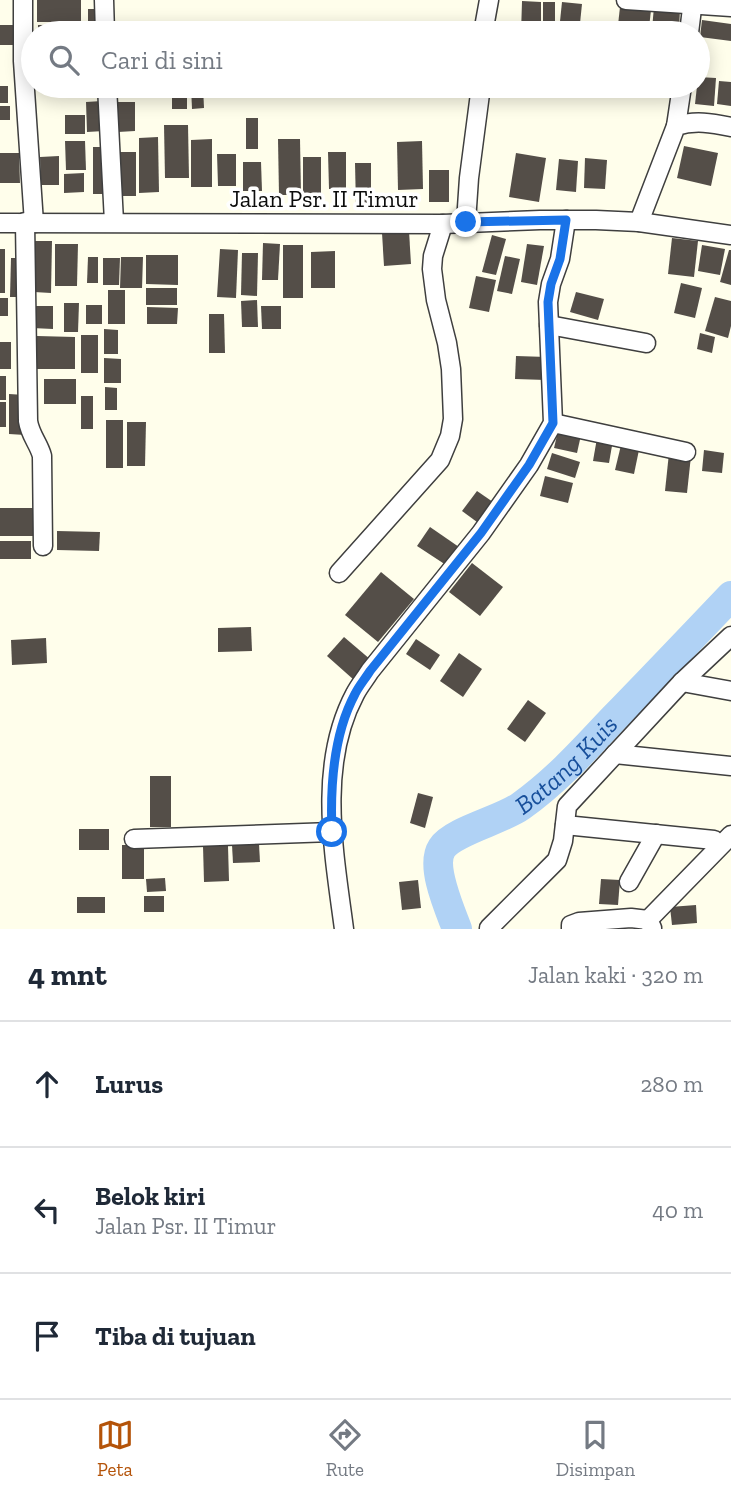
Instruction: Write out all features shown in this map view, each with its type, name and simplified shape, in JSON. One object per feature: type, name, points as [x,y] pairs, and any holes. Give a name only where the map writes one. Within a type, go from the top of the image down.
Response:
[{"type":"street","points":[[23,0],[23,21]]},
{"type":"street","points":[[104,0],[105,21]]},
{"type":"street","points":[[486,21],[489,0]]},
{"type":"street","points":[[626,0],[693,2],[731,7]]},
{"type":"street","points":[[691,21],[693,2]]},
{"type":"street","points":[[24,98],[29,223],[29,421],[42,456],[43,546]]},
{"type":"street","points":[[108,98],[114,222]]},
{"type":"street","points":[[466,222],[479,98]]},
{"type":"street","points":[[639,222],[676,126],[680,98]]},
{"type":"street","points":[[676,126],[703,122],[731,128]]},
{"type":"street","points":[[344,929],[331,802],[332,776],[339,738],[355,695],[370,671],[481,533],[529,465],[553,423],[549,292],[560,259],[566,220]]},
{"type":"street","name":"Jalan Psr. II Timur","points":[[0,223],[443,224],[566,220],[639,222],[731,235]]},
{"type":"street","points":[[339,573],[440,460],[450,436],[453,419],[451,369],[432,269],[433,256],[443,224]]},
{"type":"street","points":[[549,325],[646,343]]},
{"type":"street","points":[[553,423],[687,452]]},
{"type":"street","points":[[489,928],[556,860],[563,841],[567,806],[682,682],[731,636]]},
{"type":"street","points":[[682,682],[731,691]]},
{"type":"street","points":[[615,754],[731,766]]},
{"type":"street","points":[[565,825],[723,837]]},
{"type":"street","points":[[134,839],[332,832]]},
{"type":"street","points":[[629,882],[656,834]]},
{"type":"street","points":[[571,929],[571,925],[579,922],[631,918],[650,924],[723,837]]},
{"type":"building","points":[[37,0],[81,0],[81,21],[37,21]]},
{"type":"building","points":[[522,1],[541,2],[541,21],[521,21]]},
{"type":"building","points":[[543,2],[555,2],[555,21],[543,21]]},
{"type":"building","points":[[562,2],[582,4],[580,21],[560,21]]},
{"type":"building","points":[[620,7],[651,10],[650,21],[618,21]]},
{"type":"building","points":[[654,7],[680,9],[679,21],[653,21]]},
{"type":"building","points":[[88,9],[102,9],[102,21],[88,21]]},
{"type":"building","points":[[710,21],[731,24],[731,41],[710,38]]},
{"type":"building","points":[[0,25],[18,25],[18,45],[0,45]]},
{"type":"building","points":[[710,78],[716,78],[714,106],[695,104],[696,98],[710,98]]},
{"type":"building","points":[[719,81],[731,82],[731,106],[717,104]]},
{"type":"building","points":[[0,86],[8,86],[8,103],[0,103]]},
{"type":"building","points":[[172,98],[187,98],[187,109],[172,109]]},
{"type":"building","points":[[192,98],[204,98],[204,108],[192,109]]},
{"type":"building","points":[[102,101],[104,131],[87,132],[86,102]]},
{"type":"building","points":[[117,102],[135,102],[135,131],[118,132]]},
{"type":"building","points":[[0,106],[10,106],[10,120],[0,120]]},
{"type":"building","points":[[65,115],[85,115],[85,134],[65,134]]},
{"type":"building","points":[[246,118],[258,118],[258,149],[246,149]]},
{"type":"building","points":[[164,125],[188,125],[189,178],[165,178]]},
{"type":"building","points":[[158,137],[159,192],[139,193],[139,138]]},
{"type":"building","points":[[212,139],[212,187],[191,187],[191,140]]},
{"type":"building","points":[[278,139],[300,139],[301,195],[279,195]]},
{"type":"building","points":[[65,141],[85,141],[86,170],[66,170]]},
{"type":"building","points":[[422,141],[423,189],[398,190],[397,142]]},
{"type":"building","points":[[684,146],[718,153],[711,186],[677,178]]},
{"type":"building","points":[[93,147],[109,147],[110,194],[93,194]]},
{"type":"building","points":[[115,152],[136,152],[136,196],[115,196]]},
{"type":"building","points":[[328,152],[346,152],[346,189],[329,189]]},
{"type":"building","points":[[0,153],[19,153],[20,183],[0,183]]},
{"type":"building","points":[[516,153],[546,158],[539,202],[509,197]]},
{"type":"building","points":[[217,154],[236,154],[236,186],[218,186]]},
{"type":"building","points":[[59,156],[59,185],[41,185],[40,157]]},
{"type":"building","points":[[303,157],[321,157],[321,196],[303,196]]},
{"type":"building","points":[[585,158],[607,160],[605,189],[584,188]]},
{"type":"building","points":[[559,159],[578,161],[576,192],[556,190]]},
{"type":"building","points":[[243,162],[261,162],[262,191],[243,191]]},
{"type":"building","points":[[355,163],[371,163],[371,207],[356,207]]},
{"type":"building","points":[[429,170],[449,170],[449,202],[429,202]]},
{"type":"building","points":[[84,173],[84,192],[64,193],[64,174]]},
{"type":"building","points":[[409,231],[411,264],[384,266],[382,233]]},
{"type":"building","points":[[492,235],[506,239],[496,275],[482,272]]},
{"type":"building","points":[[672,238],[698,241],[694,277],[668,274]]},
{"type":"building","points":[[34,241],[52,241],[51,293],[34,292]]},
{"type":"building","points":[[263,243],[280,244],[278,280],[262,280]]},
{"type":"building","points":[[55,244],[78,244],[77,286],[55,286]]},
{"type":"building","points":[[527,244],[544,246],[537,285],[521,282]]},
{"type":"building","points":[[283,245],[303,245],[303,298],[283,298]]},
{"type":"building","points":[[702,245],[725,249],[720,275],[698,271]]},
{"type":"building","points":[[0,249],[5,249],[5,293],[0,293]]},
{"type":"building","points":[[220,249],[238,250],[236,298],[217,297]]},
{"type":"building","points":[[731,250],[731,285],[720,282]]},
{"type":"building","points":[[335,251],[335,288],[311,288],[311,252]]},
{"type":"building","points":[[242,253],[258,253],[257,296],[241,295]]},
{"type":"building","points":[[146,255],[178,255],[178,285],[146,284]]},
{"type":"building","points":[[505,256],[520,259],[512,294],[497,291]]},
{"type":"building","points":[[88,257],[98,257],[98,283],[87,283]]},
{"type":"building","points":[[121,257],[143,257],[142,288],[120,288]]},
{"type":"building","points":[[11,258],[23,258],[23,297],[10,297]]},
{"type":"building","points":[[103,258],[120,258],[119,285],[103,285]]},
{"type":"building","points":[[476,276],[496,280],[489,312],[469,308]]},
{"type":"building","points":[[681,283],[702,288],[695,318],[674,313]]},
{"type":"building","points":[[146,288],[177,288],[177,305],[146,305]]},
{"type":"building","points":[[108,290],[125,290],[125,324],[108,324]]},
{"type":"building","points":[[576,292],[604,299],[598,320],[570,312]]},
{"type":"building","points":[[715,297],[731,301],[728,338],[705,331]]},
{"type":"building","points":[[0,298],[8,298],[8,316],[0,316]]},
{"type":"building","points":[[257,300],[258,327],[242,327],[241,301]]},
{"type":"building","points":[[64,303],[79,303],[78,332],[64,332]]},
{"type":"building","points":[[86,305],[102,305],[102,324],[86,324]]},
{"type":"building","points":[[33,306],[53,306],[53,329],[32,328]]},
{"type":"building","points":[[261,306],[281,306],[281,329],[262,329]]},
{"type":"building","points":[[147,307],[178,308],[177,324],[147,324]]},
{"type":"building","points":[[209,314],[224,314],[225,353],[209,353]]},
{"type":"building","points":[[104,329],[118,330],[118,354],[104,354]]},
{"type":"building","points":[[700,333],[715,337],[712,353],[697,349]]},
{"type":"building","points":[[81,335],[98,335],[98,373],[81,373]]},
{"type":"building","points":[[37,336],[75,337],[75,369],[37,369]]},
{"type":"building","points":[[0,342],[11,342],[11,369],[0,369]]},
{"type":"building","points":[[516,356],[547,357],[546,380],[515,379]]},
{"type":"building","points":[[104,358],[121,359],[121,383],[104,383]]},
{"type":"building","points":[[0,376],[6,376],[6,400],[0,400]]},
{"type":"building","points":[[44,379],[76,379],[76,404],[44,404]]},
{"type":"building","points":[[105,387],[117,388],[117,410],[105,410]]},
{"type":"building","points":[[9,394],[25,395],[25,435],[9,434]]},
{"type":"building","points":[[81,396],[93,396],[93,429],[81,429]]},
{"type":"building","points":[[0,402],[6,402],[6,427],[0,427]]},
{"type":"building","points":[[106,420],[123,420],[123,468],[106,468]]},
{"type":"building","points":[[127,422],[146,422],[145,466],[127,466]]},
{"type":"building","points":[[558,431],[581,435],[577,453],[554,448]]},
{"type":"building","points":[[597,438],[613,440],[609,463],[593,461]]},
{"type":"building","points":[[622,441],[640,445],[634,474],[615,470]]},
{"type":"building","points":[[704,450],[724,453],[722,473],[702,471]]},
{"type":"building","points":[[552,453],[580,462],[575,478],[547,469]]},
{"type":"building","points":[[669,453],[691,456],[687,493],[665,491]]},
{"type":"building","points":[[545,476],[573,483],[568,503],[540,496]]},
{"type":"building","points":[[477,491],[493,502],[477,522],[462,511]]},
{"type":"building","points":[[0,508],[34,508],[34,536],[0,536]]},
{"type":"building","points":[[430,527],[459,547],[446,565],[417,546]]},
{"type":"building","points":[[57,531],[100,532],[99,551],[57,550]]},
{"type":"building","points":[[0,541],[31,541],[31,559],[0,559]]},
{"type":"building","points":[[472,563],[503,587],[480,616],[449,592]]},
{"type":"building","points":[[381,572],[414,599],[378,642],[345,615]]},
{"type":"building","points":[[251,627],[252,651],[218,652],[218,628]]},
{"type":"building","points":[[344,637],[371,660],[354,680],[327,656]]},
{"type":"building","points":[[46,638],[47,663],[12,665],[11,640]]},
{"type":"building","points":[[416,639],[440,655],[430,670],[406,654]]},
{"type":"building","points":[[459,653],[482,669],[463,697],[440,681]]},
{"type":"building","points":[[528,700],[546,713],[525,742],[507,729]]},
{"type":"building","points":[[150,776],[171,776],[171,827],[150,827]]},
{"type":"building","points":[[418,793],[433,797],[425,828],[410,823]]},
{"type":"building","points":[[79,829],[109,829],[109,850],[79,850]]},
{"type":"building","points":[[259,844],[260,862],[233,863],[232,845]]},
{"type":"building","points":[[122,845],[144,845],[144,879],[122,879]]},
{"type":"building","points":[[203,846],[228,846],[229,881],[204,882]]},
{"type":"building","points":[[165,878],[166,891],[147,892],[146,879]]},
{"type":"building","points":[[601,879],[620,880],[618,905],[599,904]]},
{"type":"building","points":[[418,880],[421,908],[402,910],[399,882]]},
{"type":"building","points":[[144,896],[164,896],[164,912],[144,912]]},
{"type":"building","points":[[77,897],[105,897],[105,913],[77,913]]},
{"type":"building","points":[[696,905],[697,923],[672,925],[670,907]]},
{"type":"waterway","name":"Batang Kuis","points":[[457,929],[440,877],[438,866],[442,848],[456,836],[513,811],[546,786],[731,596]]},
{"type":"route","points":[[332,832],[332,776],[339,738],[355,695],[370,671],[481,533],[529,465],[553,423],[548,302],[560,259],[566,220],[466,222]]}]
